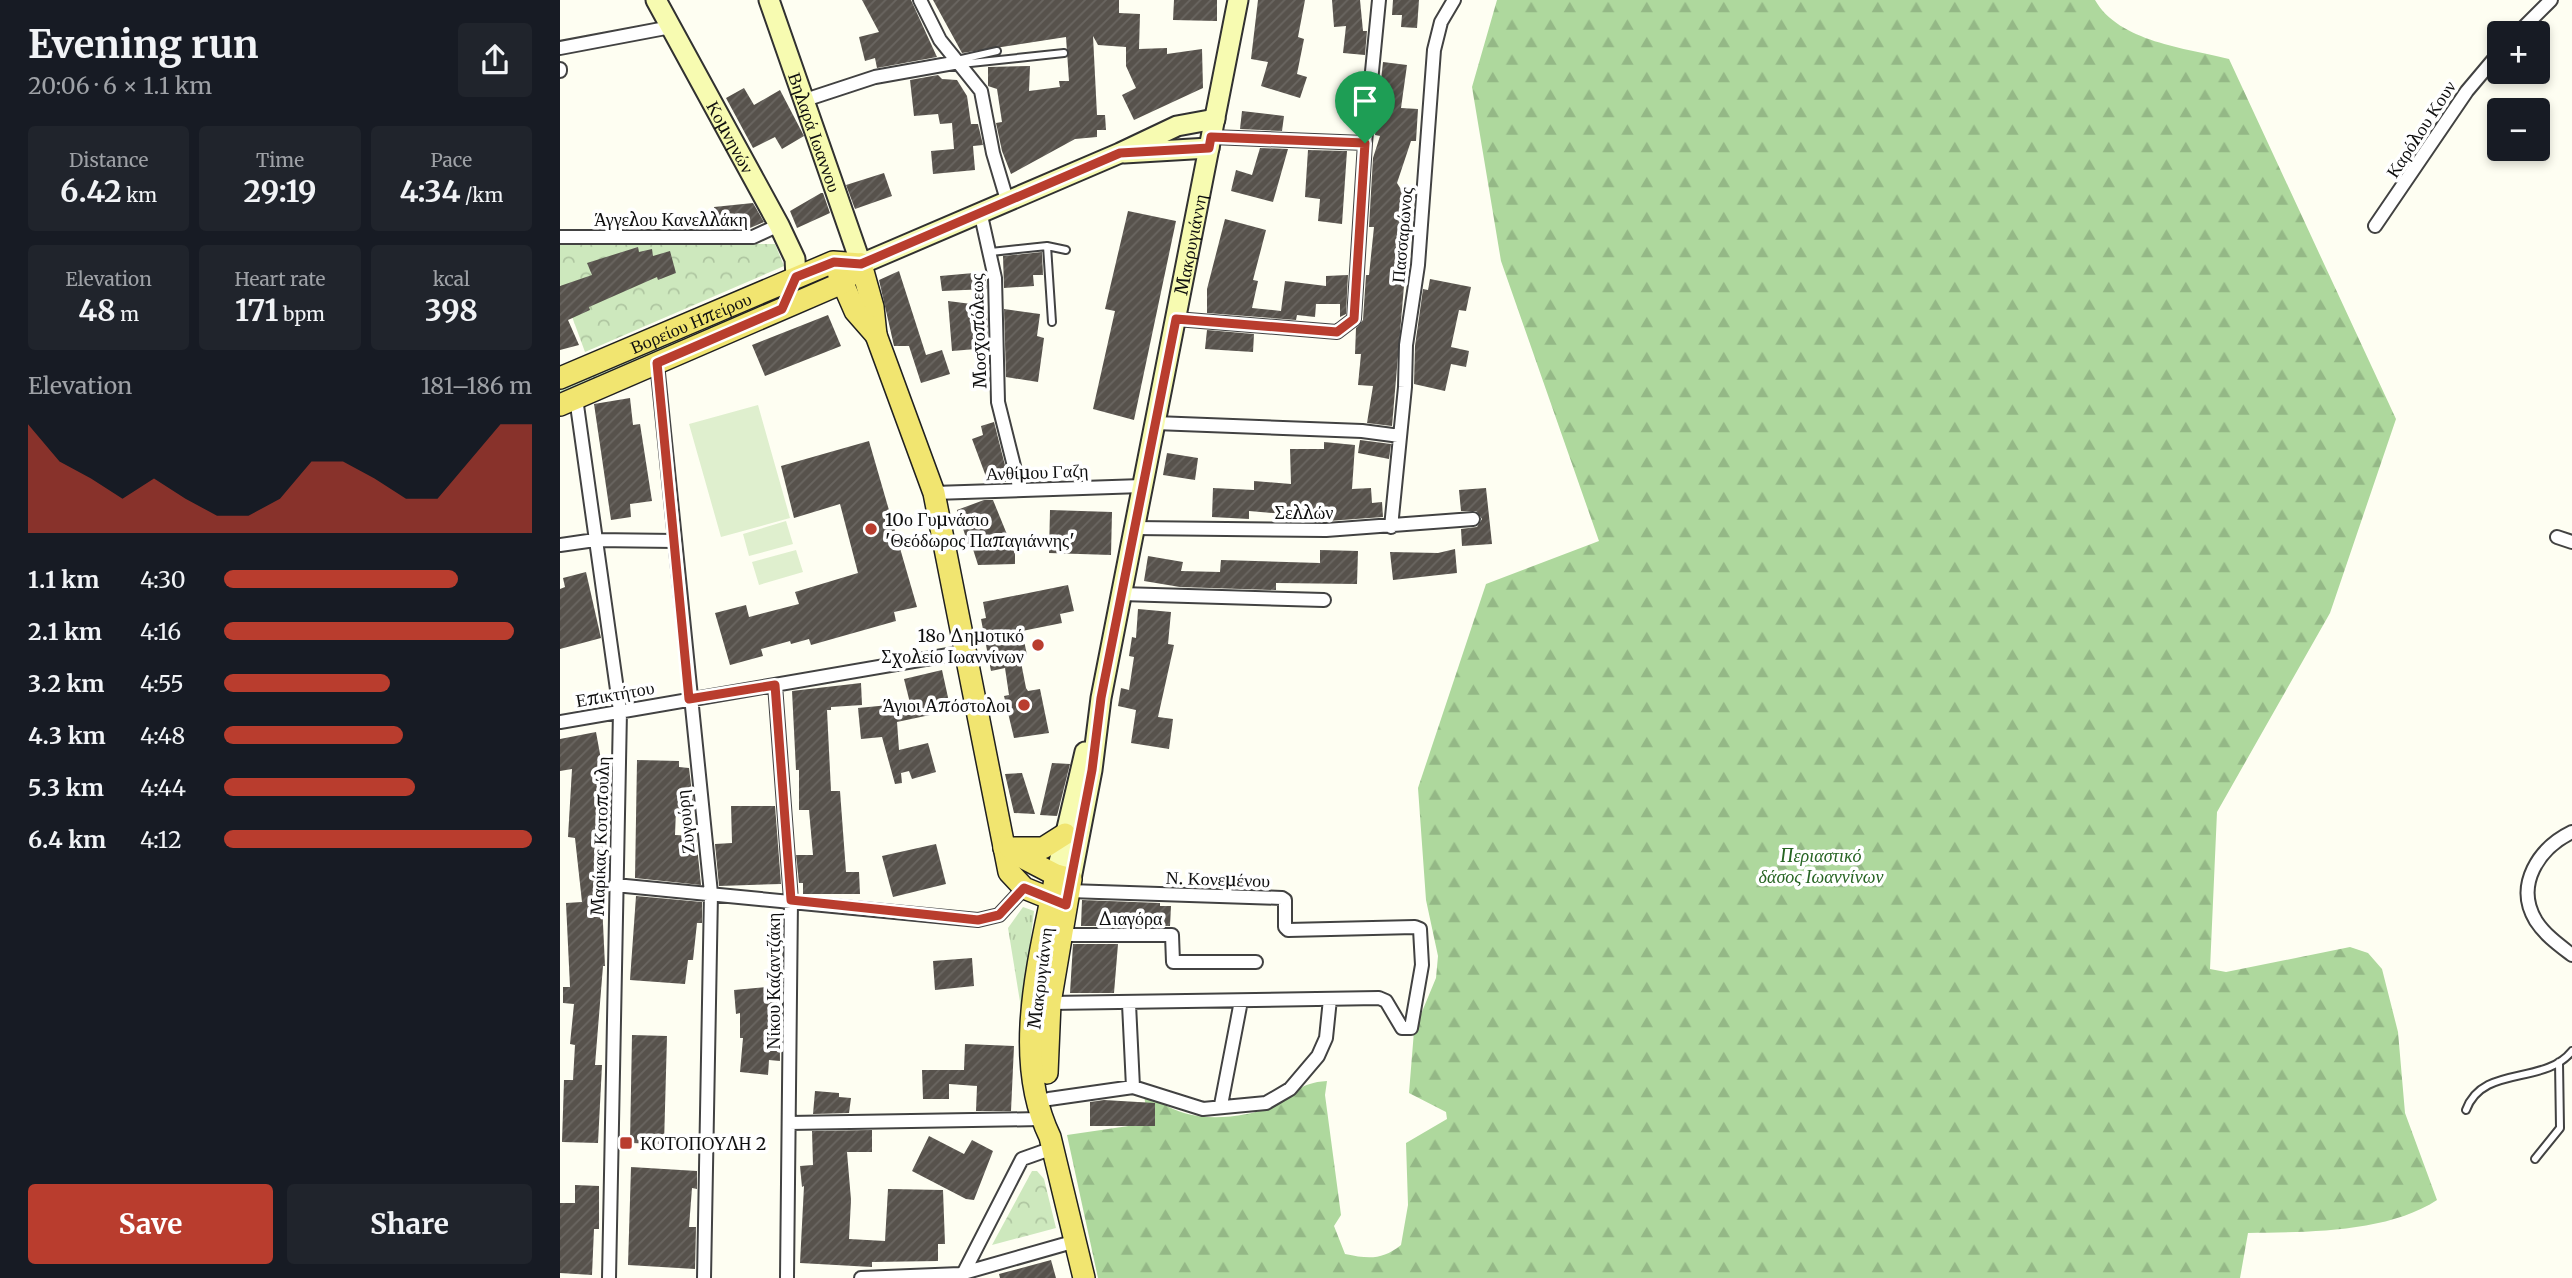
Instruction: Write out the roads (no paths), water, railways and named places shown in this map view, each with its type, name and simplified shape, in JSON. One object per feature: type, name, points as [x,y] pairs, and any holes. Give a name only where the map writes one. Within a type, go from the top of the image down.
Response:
[{"type":"main road","name":"Κομνηνών","points":[[656,0],[779,225],[795,259],[796,277]]},
{"type":"main road","name":"Βηλαρά Ιωαννου","points":[[769,0],[861,264]]},
{"type":"main road","name":"Μακρυγιάννη","points":[[1084,1278],[1033,1077],[1033,1015],[1039,962],[1063,890],[1092,770],[1101,698],[1238,0]]},
{"type":"main road","name":"Βορείου Ηπείρου","points":[[568,401],[842,283],[861,264],[1120,153],[1168,129],[1211,135]]},
{"type":"main road","name":"Βορείου Ηπείρου","points":[[1120,153],[1211,135]]},
{"type":"main road","name":"Βορείου Ηπείρου","points":[[560,379],[834,262],[861,264]]},
{"type":"main road","points":[[834,262],[855,311],[876,335]]},
{"type":"main road","points":[[861,264],[874,315],[876,335],[934,493],[1009,872],[1024,888],[1063,890]]},
{"type":"main road","points":[[782,309],[796,277]]},
{"type":"main road","name":"Μακρυγιάννη","points":[[1048,1135],[1046,1065],[1051,1003],[1061,935],[1065,834],[1077,779],[1101,698]]},
{"type":"main road","points":[[1004,848],[1043,848],[1065,834]]},
{"type":"main road","points":[[1004,848],[1063,890]]},
{"type":"street","points":[[920,0],[935,33],[981,91],[995,163],[1007,200]]},
{"type":"street","points":[[1176,319],[1337,332],[1354,319],[1365,143],[1379,0]]},
{"type":"street","name":"Πασσαρώνος","points":[[1391,527],[1406,345],[1418,265],[1434,50],[1441,22],[1454,0]]},
{"type":"street","points":[[2530,21],[2551,0]]},
{"type":"street","points":[[560,48],[671,27]]},
{"type":"street","points":[[802,101],[875,77],[959,62]]},
{"type":"street","name":"Καρόλου Κουν","points":[[2375,226],[2467,91],[2487,67]]},
{"type":"street","points":[[1211,135],[1365,143]]},
{"type":"street","name":"Μοσχοπόλεως","points":[[980,211],[991,252],[996,304],[995,383],[1020,490]]},
{"type":"street","name":"Άγγελου Κανελλάκη","points":[[560,237],[752,237],[779,225]]},
{"type":"street","name":"Ζυγούρη","points":[[657,363],[689,699],[711,893],[704,1278]]},
{"type":"street","name":"Μαρίκας Κοτοπούλη","points":[[568,401],[595,540],[620,711],[608,1278]]},
{"type":"street","points":[[1155,423],[1362,431],[1400,436]]},
{"type":"street","name":"Ανθίμου Γαζη","points":[[934,493],[1142,486]]},
{"type":"street","name":"Σελλών","points":[[1134,528],[1326,530],[1472,519]]},
{"type":"street","points":[[2557,537],[2572,542]]},
{"type":"street","points":[[560,545],[595,540],[675,541]]},
{"type":"street","points":[[1121,594],[1324,600]]},
{"type":"street","name":"Επικτήτου","points":[[560,722],[967,652]]},
{"type":"street","name":"Νίκου Καζαντζάκη","points":[[775,685],[791,900],[787,1278]]},
{"type":"street","points":[[2572,832],[2550,845],[2540,856],[2533,869],[2529,891],[2532,913],[2538,924],[2572,955]]},
{"type":"street","points":[[615,885],[978,920],[999,915],[1024,888]]},
{"type":"street","name":"Ν. Κονεμένου","points":[[1063,890],[1282,898],[1285,900],[1285,927],[1288,930],[1420,929],[1422,965],[1411,1028],[1402,1028],[1386,1000],[1330,999]]},
{"type":"street","name":"Διαγόρα","points":[[1061,935],[1172,935],[1173,962],[1256,962]]},
{"type":"street","points":[[1049,1099],[1133,1087],[1148,1090],[1192,1108],[1222,1105],[1242,1107],[1266,1103],[1290,1089],[1313,1064],[1322,1048],[1330,999],[1129,1004],[1051,1003]]},
{"type":"street","points":[[1222,1105],[1241,1001]]},
{"type":"street","points":[[1129,1004],[1133,1087]]},
{"type":"street","points":[[789,1123],[1048,1135]]},
{"type":"street","points":[[961,1276],[1022,1159],[1048,1135]]},
{"type":"street","points":[[861,1278],[961,1276],[1076,1241]]},
{"type":"lane","points":[[959,62],[997,51]]},
{"type":"lane","points":[[959,62],[1064,53]]},
{"type":"lane","points":[[991,252],[1047,246],[1066,250]]},
{"type":"lane","points":[[1047,246],[1052,322]]},
{"type":"lane","points":[[2466,1110],[2470,1101],[2485,1086],[2499,1079],[2546,1070],[2572,1051]]},
{"type":"lane","points":[[2535,1159],[2560,1128],[2559,1062]]},
{"type":"place","name":"10ο Γυμνάσιο 'Θεόδωρος Παπαγιάννης'","points":[[871,529]]},
{"type":"place","name":"18ο Δημοτικό Σχολείο Ιωαννίνων","points":[[1038,645]]},
{"type":"place","name":"Άγιοι Απόστολοι","points":[[1024,705]]},
{"type":"place","name":"ΚΟΤΟΠΟΥΛΗ 2","points":[[626,1143]]},
{"type":"park label","name":"Περιαστικό δάσος Ιωαννίνων","points":[[1821,865]]}]
